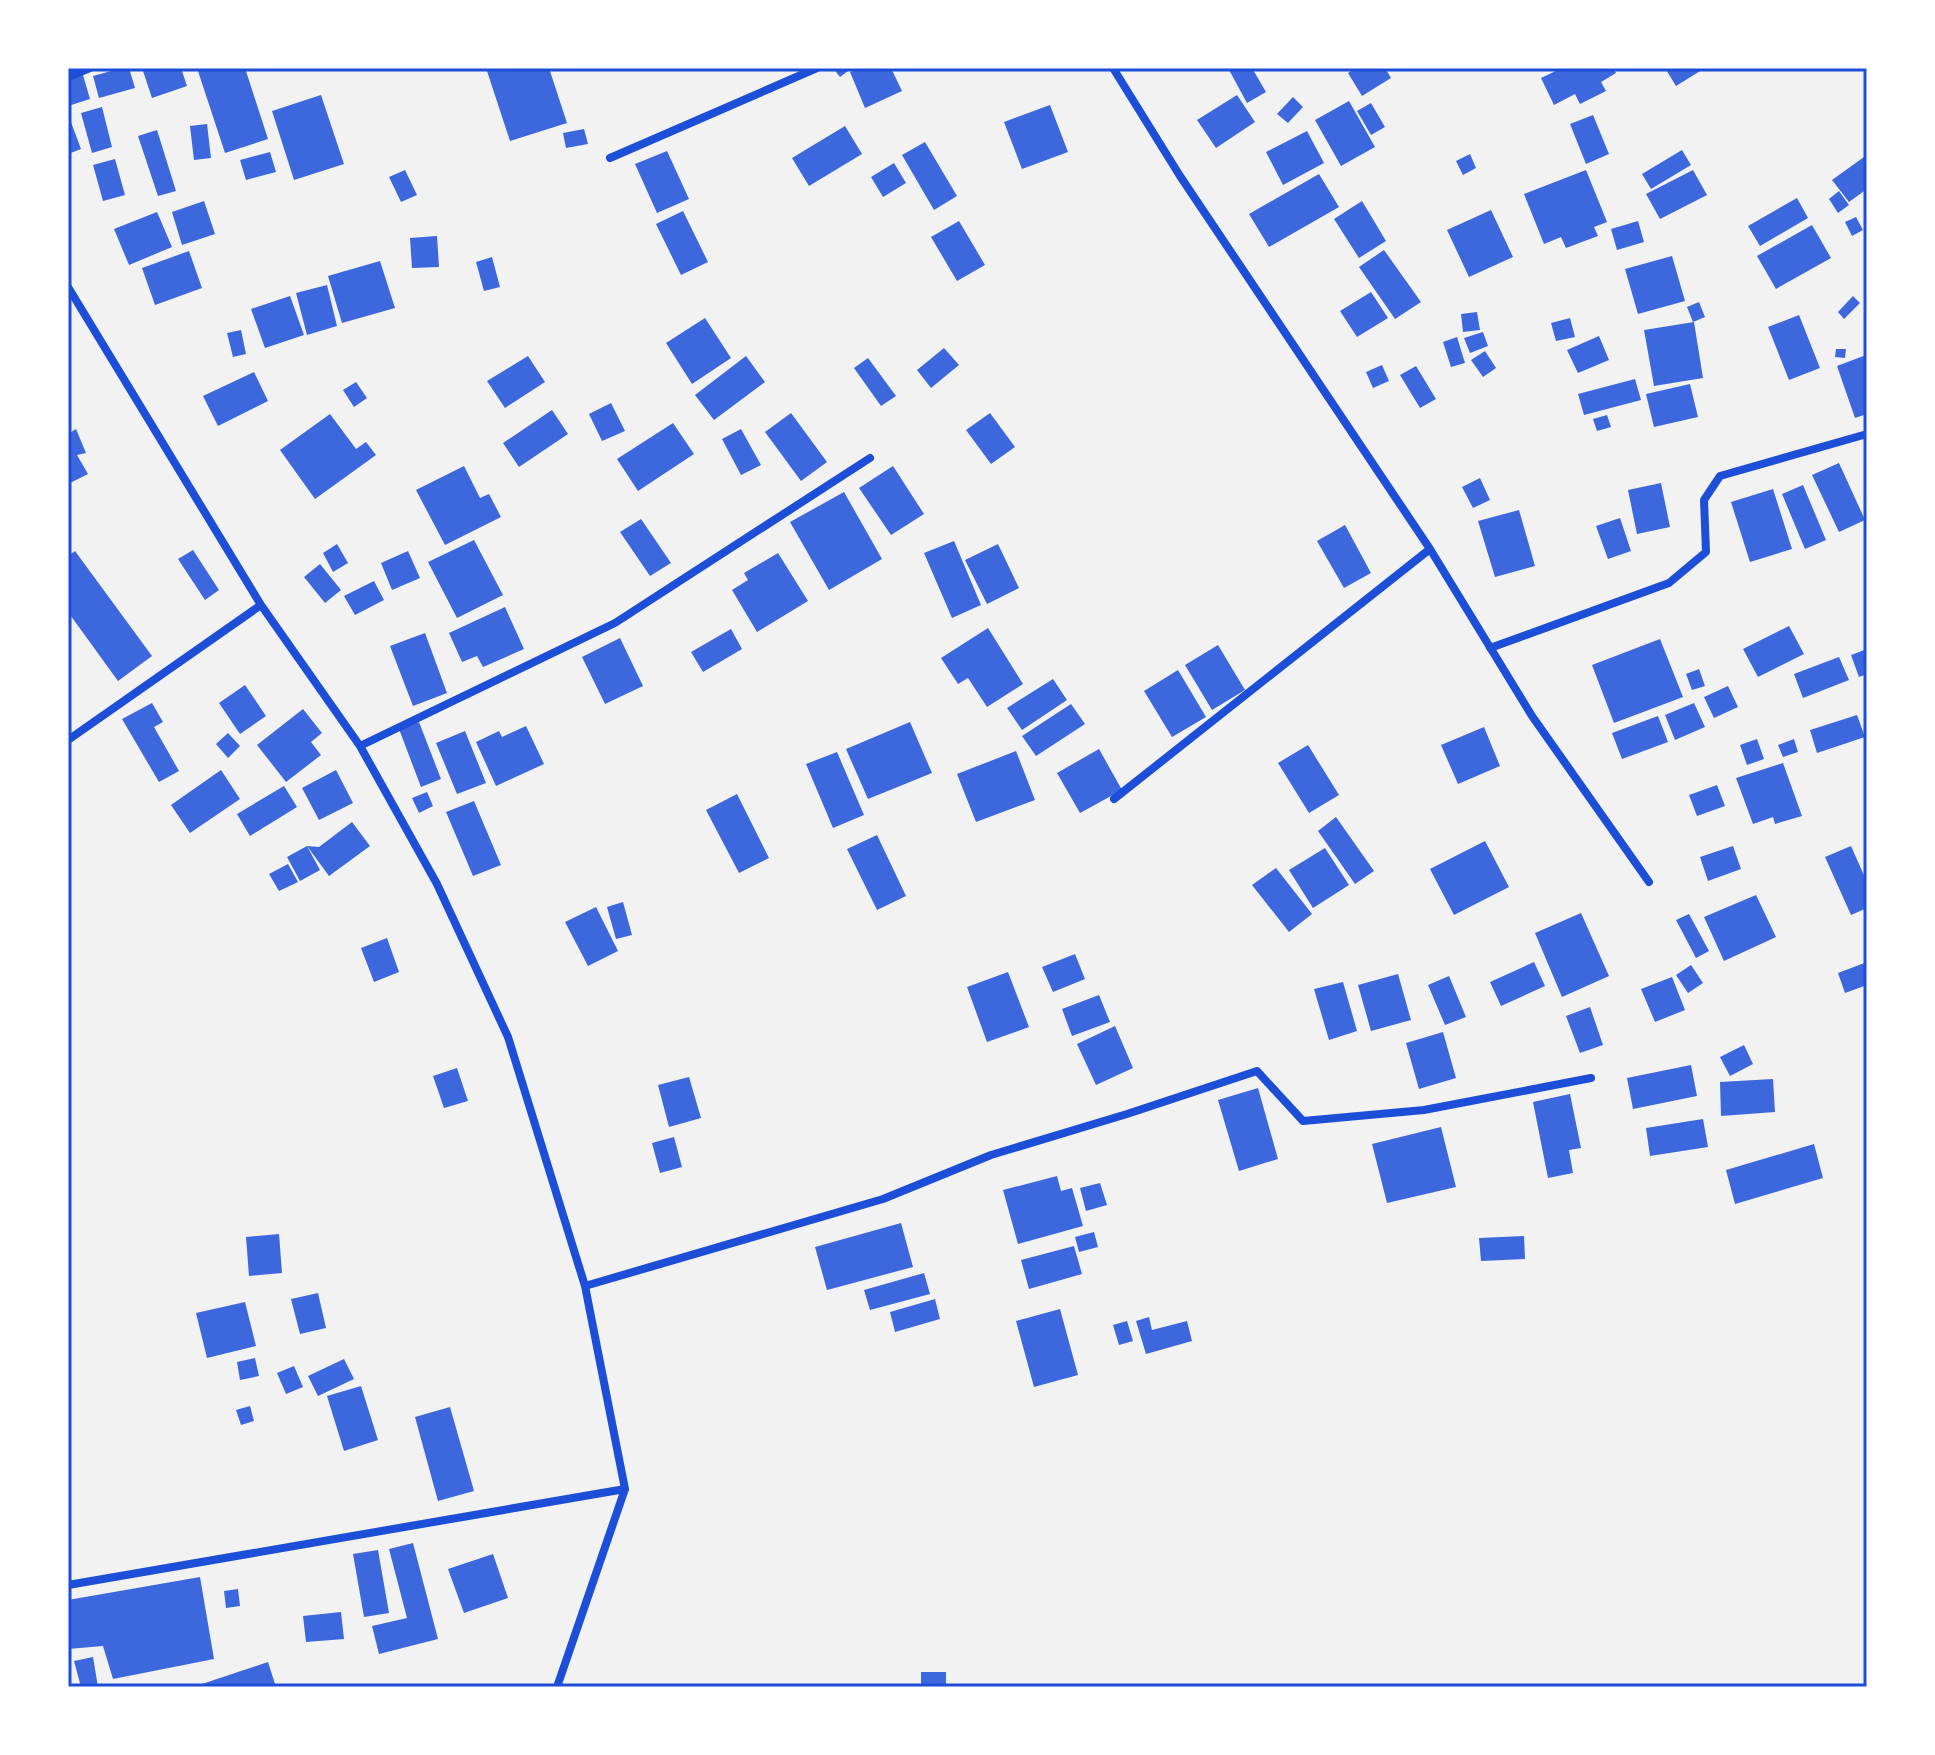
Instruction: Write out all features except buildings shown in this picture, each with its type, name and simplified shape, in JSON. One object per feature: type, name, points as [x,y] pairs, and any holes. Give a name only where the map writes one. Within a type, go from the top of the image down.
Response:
[{"type":"street","points":[[68,77],[90,68]]},
{"type":"street","points":[[610,158],[817,68]]},
{"type":"street","points":[[1113,68],[1180,176],[1430,549],[1532,716],[1649,882]]},
{"type":"street","points":[[68,287],[261,605],[360,746],[437,884],[508,1037],[585,1286],[625,1489],[557,1687]]},
{"type":"street","points":[[1490,648],[1669,583],[1706,552],[1704,500],[1720,476],[1867,434]]},
{"type":"street","points":[[360,746],[615,623],[870,458]]},
{"type":"street","points":[[1114,799],[1430,549]]},
{"type":"street","points":[[68,740],[261,605]]},
{"type":"street","points":[[585,1286],[883,1199],[991,1155],[1257,1071],[1303,1121],[1424,1110],[1591,1078]]},
{"type":"street","points":[[68,1585],[625,1489]]}]
